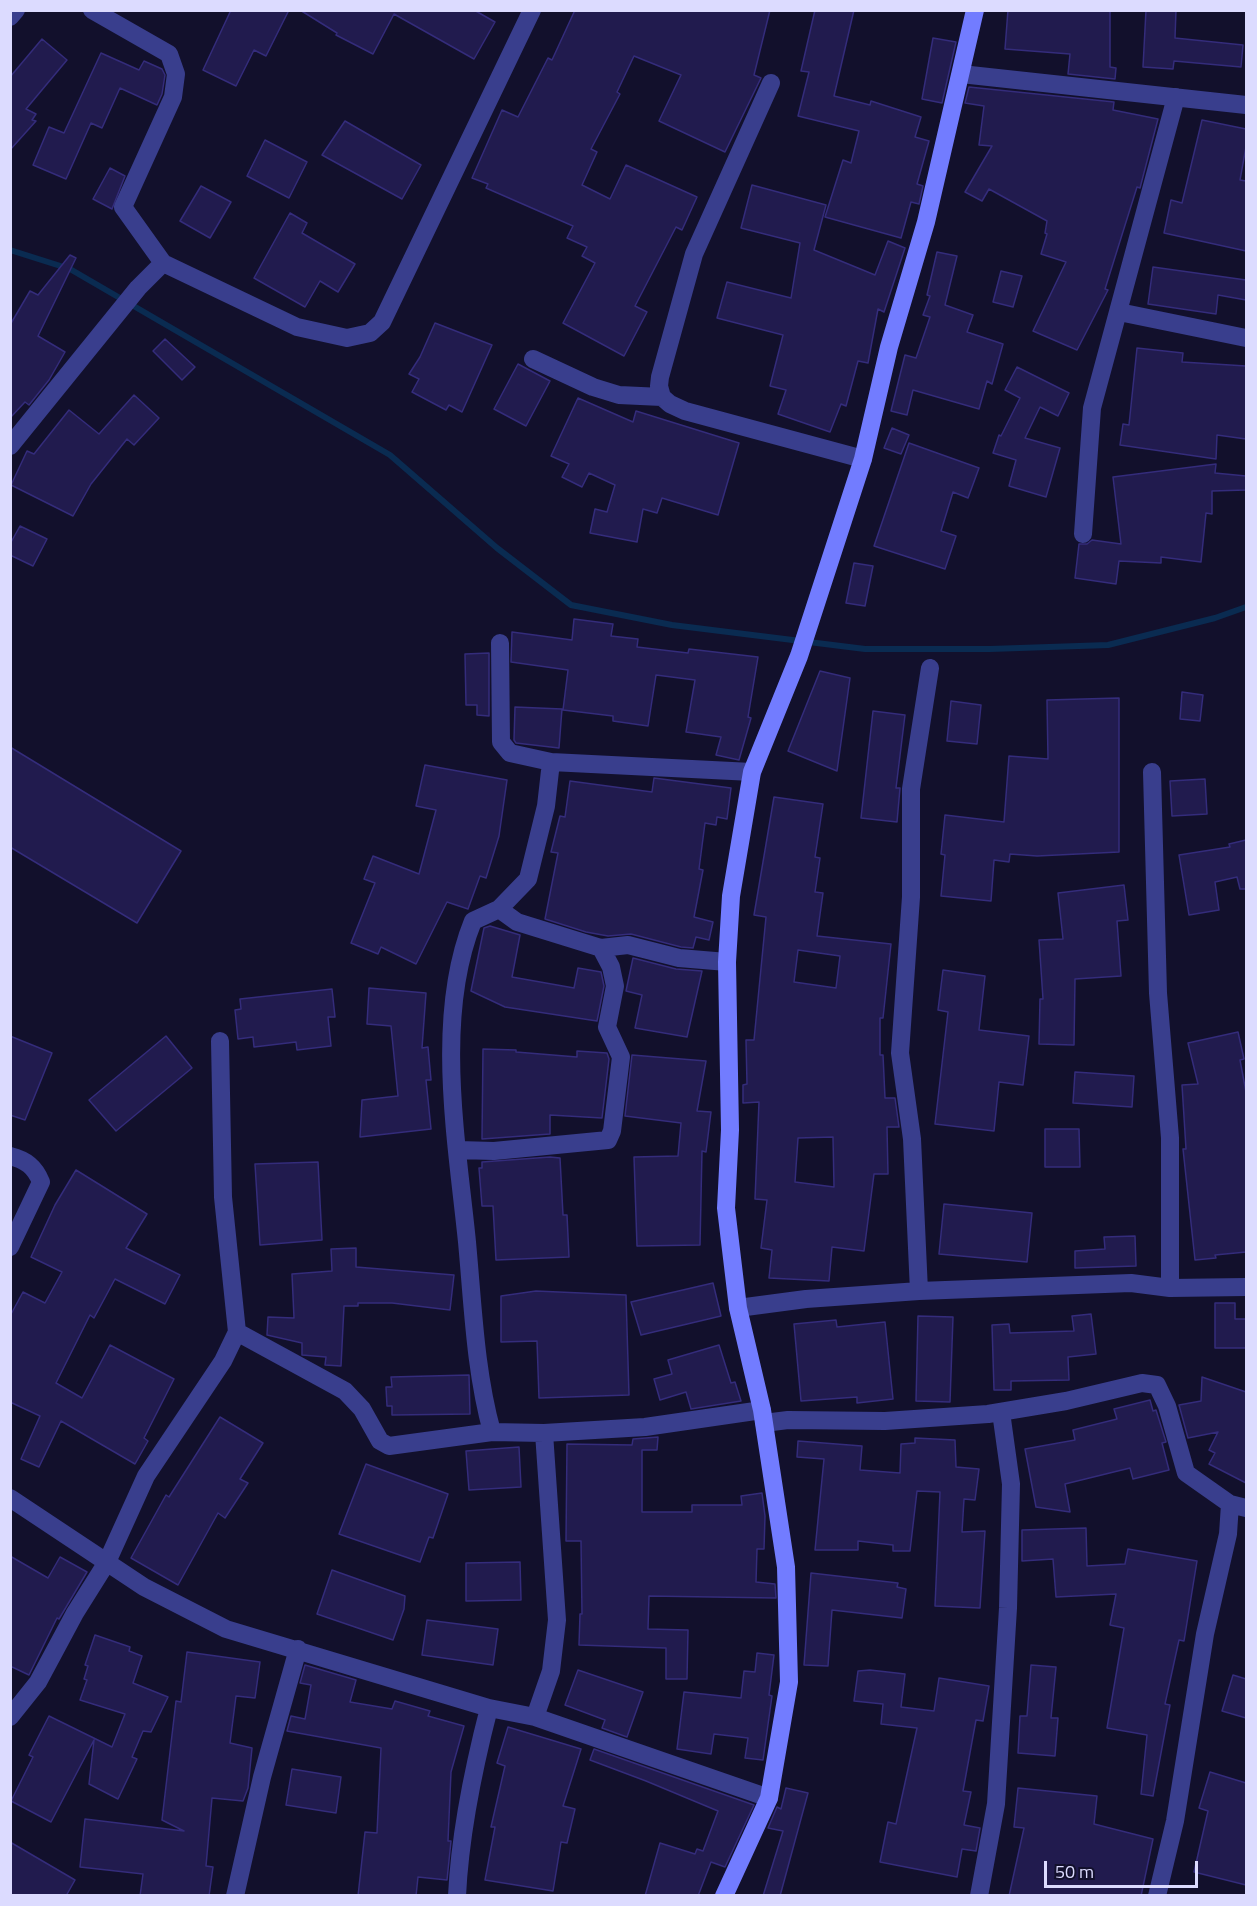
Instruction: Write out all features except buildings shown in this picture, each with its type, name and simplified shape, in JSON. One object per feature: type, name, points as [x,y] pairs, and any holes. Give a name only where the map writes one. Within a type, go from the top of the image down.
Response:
[{"type":"street","points":[[10,17],[16,10]]},
{"type":"street","points":[[92,10],[169,54],[176,74],[174,97],[123,207],[163,263],[297,327],[347,338],[370,333],[382,322],[532,10]]},
{"type":"street","points":[[724,1896],[769,1798],[789,1682],[786,1567],[763,1416],[738,1308],[726,1208],[730,1130],[727,962],[731,896],[752,772],[799,656],[863,459],[889,347],[926,222],[975,10]]},
{"type":"street","points":[[961,74],[1054,86],[1246,105]]},
{"type":"street","points":[[771,83],[694,254],[659,386],[662,397],[670,404],[685,411],[863,459]]},
{"type":"street","points":[[1083,534],[1092,408],[1101,365],[1119,312],[1176,97]]},
{"type":"street","points":[[10,446],[143,282],[163,263]]},
{"type":"street","points":[[1119,312],[1246,338]]},
{"type":"street","points":[[533,359],[592,387],[619,395],[662,397]]},
{"type":"street","points":[[500,643],[501,742],[510,753],[550,762],[752,772]]},
{"type":"street","points":[[919,1291],[912,1139],[900,1053],[911,897],[911,789],[930,668]]},
{"type":"street","points":[[492,1432],[482,1392],[458,1150],[452,1017],[466,939],[473,921],[499,909],[528,879],[546,806],[550,762]]},
{"type":"street","points":[[1152,772],[1158,993],[1170,1138],[1170,1288]]},
{"type":"street","points":[[499,909],[517,922],[601,948],[628,945],[679,958],[727,962]]},
{"type":"street","points":[[458,1150],[494,1151],[608,1140],[612,1131],[621,1057],[607,1027],[615,986],[611,967],[601,948]]},
{"type":"street","points":[[13,1710],[38,1682],[75,1613],[107,1562],[146,1476],[223,1361],[237,1332],[223,1197],[220,1041]]},
{"type":"street","points":[[10,1156],[25,1160],[38,1173],[41,1182],[10,1246]]},
{"type":"street","points":[[738,1308],[806,1299],[919,1291],[1131,1283],[1170,1288],[1246,1287]]},
{"type":"street","points":[[237,1332],[345,1390],[362,1409],[380,1441],[389,1446],[492,1432],[544,1433],[763,1416],[788,1420],[885,1421],[1001,1412],[1066,1401],[1142,1383],[1157,1385],[1167,1406],[1186,1473],[1238,1506],[1228,1534],[1205,1634],[1175,1821],[1157,1896]]},
{"type":"street","points":[[979,1896],[996,1804],[1008,1608],[1011,1484],[1001,1412]]},
{"type":"street","points":[[535,1717],[551,1671],[556,1620],[544,1433]]},
{"type":"street","points":[[10,1498],[144,1587],[226,1629],[489,1708],[535,1717],[769,1798]]},
{"type":"street","points":[[235,1896],[262,1777],[298,1649]]},
{"type":"street","points":[[457,1896],[459,1856],[468,1800],[489,1708]]},
{"type":"waterway","points":[[10,250],[70,269],[390,455],[497,548],[571,605],[672,625],[865,649],[990,649],[1108,645],[1215,618],[1246,607]]}]
